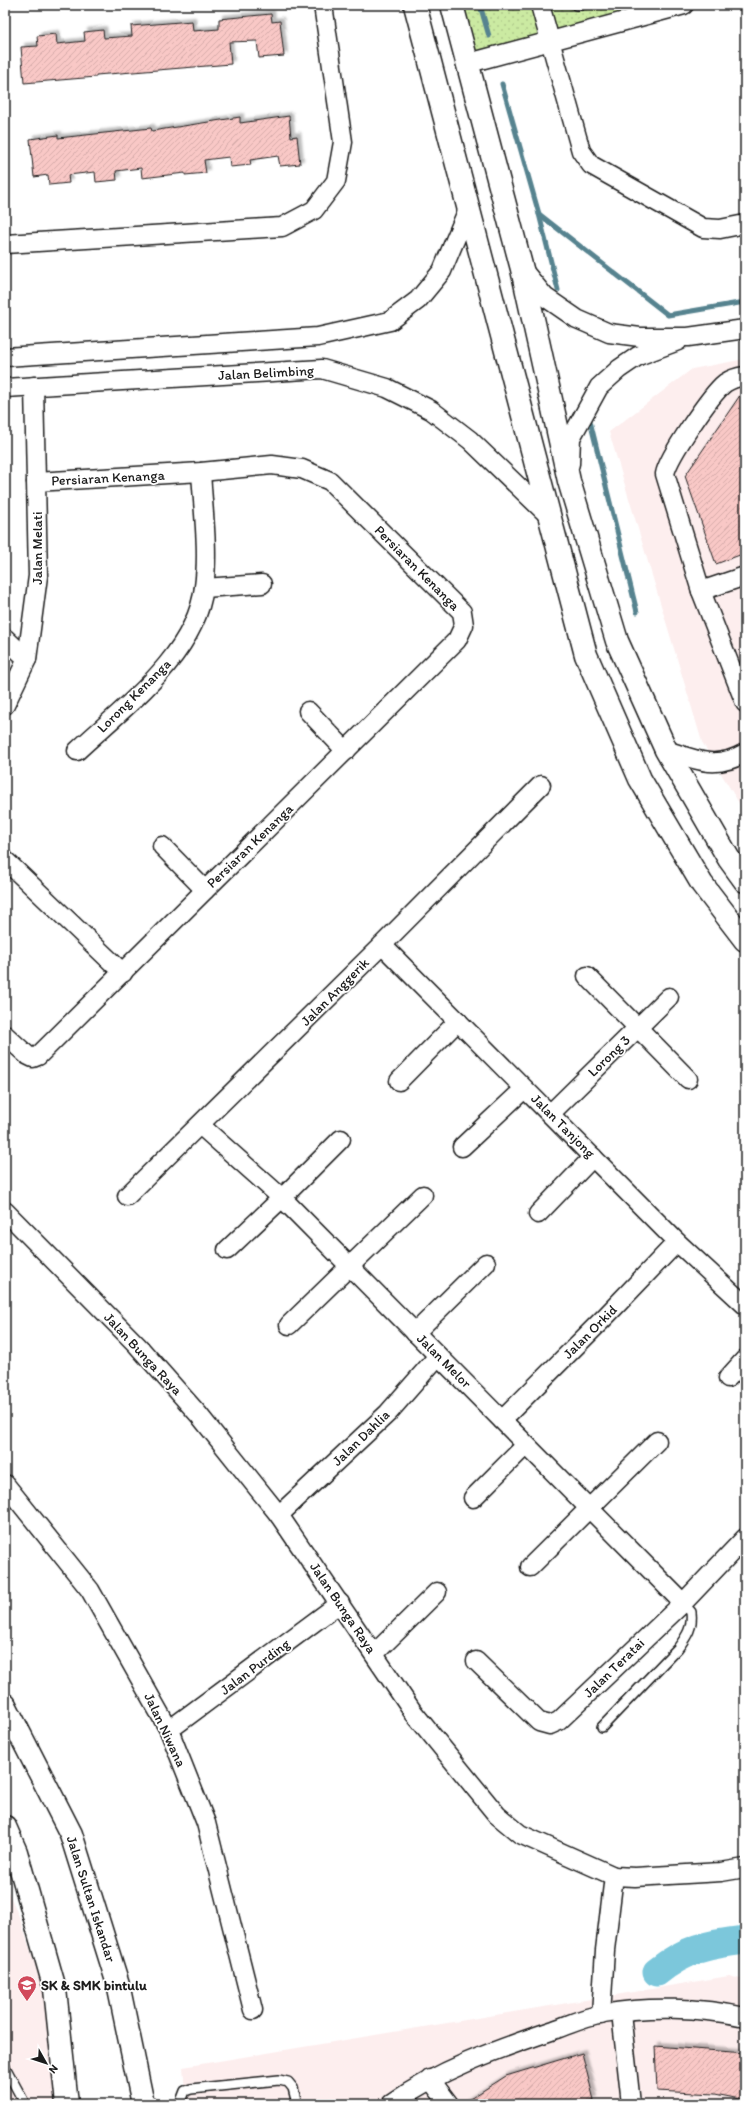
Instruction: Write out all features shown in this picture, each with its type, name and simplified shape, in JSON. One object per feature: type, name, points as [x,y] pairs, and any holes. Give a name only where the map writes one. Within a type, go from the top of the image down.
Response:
[{"type":"main road","points":[[415,5],[586,655],[640,779],[702,884],[745,940]]},
{"type":"main road","points":[[452,5],[469,63],[522,269],[569,481],[616,642],[666,750],[729,859],[745,881]]},
{"type":"main road","name":"Jalan Sultan Iskandar","points":[[5,1705],[72,1834],[118,1984],[143,2104]]},
{"type":"main road","points":[[5,1827],[16,1852],[55,1989],[67,2104]]},
{"type":"street","points":[[5,244],[282,227],[314,210],[336,181],[343,142],[323,5]]},
{"type":"street","points":[[540,5],[581,151],[591,165],[703,228],[720,230],[745,224]]},
{"type":"street","points":[[469,63],[550,41],[660,8],[684,5]]},
{"type":"street","points":[[5,357],[318,336],[390,321],[418,300],[442,271],[468,210]]},
{"type":"street","points":[[522,269],[545,297],[577,319],[609,333],[640,337],[688,337],[745,329]]},
{"type":"street","points":[[569,481],[571,438],[600,387],[619,369],[638,356],[688,337]]},
{"type":"street","name":"Jalan Belimbing","points":[[5,388],[322,369],[387,388],[431,410],[470,440],[550,517]]},
{"type":"street","points":[[745,376],[725,383],[715,394],[666,466],[665,474],[701,591],[745,703]]},
{"type":"street","name":"Jalan Melati","points":[[5,705],[27,659],[38,576],[34,386]]},
{"type":"street","name":"Persiaran Kenanga","points":[[5,1035],[27,1055],[33,1058],[38,1056],[457,640],[464,625],[462,612],[330,481],[302,469],[272,465],[201,472],[36,482]]},
{"type":"street","name":"Lorong Kenanga","points":[[77,751],[156,677],[176,653],[191,629],[200,608],[204,588],[205,571],[201,472]]},
{"type":"street","points":[[701,591],[745,576]]},
{"type":"street","points":[[204,588],[262,584]]},
{"type":"street","points":[[5,638],[27,659]]},
{"type":"street","points":[[308,711],[346,751]]},
{"type":"street","points":[[666,750],[704,763],[732,760],[745,753]]},
{"type":"street","name":"Jalan Anggerik","points":[[127,1196],[382,945],[540,785]]},
{"type":"street","points":[[162,846],[205,890]]},
{"type":"street","points":[[5,860],[123,973]]},
{"type":"street","name":"Jalan Tanjong","points":[[382,945],[677,1242],[745,1305]]},
{"type":"street","points":[[587,976],[639,1027],[688,1079]]},
{"type":"street","name":"Lorong 3","points":[[550,1114],[669,998]]},
{"type":"street","points":[[399,1081],[458,1022]]},
{"type":"street","points":[[462,1147],[524,1089]]},
{"type":"street","name":"Jalan Melor","points":[[200,1125],[282,1198],[683,1603]]},
{"type":"street","points":[[227,1250],[341,1139]]},
{"type":"street","points":[[538,1214],[594,1157]]},
{"type":"street","points":[[289,1325],[423,1195]]},
{"type":"street","name":"Jalan Bunga Raya","points":[[6,1215],[137,1345],[199,1415],[279,1515],[413,1712],[497,1816],[520,1834],[614,1876],[658,1876],[745,1868]]},
{"type":"street","name":"Jalan Orkid","points":[[502,1420],[677,1242]]},
{"type":"street","points":[[415,1333],[486,1264]]},
{"type":"street","name":"Jalan Dahlia","points":[[279,1515],[388,1413],[438,1356]]},
{"type":"street","points":[[728,1378],[745,1360]]},
{"type":"street","points":[[530,1568],[657,1441]]},
{"type":"street","points":[[473,1498],[526,1445]]},
{"type":"street","name":"Jalan Niwana","points":[[5,1484],[90,1590],[169,1730],[206,1823],[253,2010]]},
{"type":"street","name":"Jalan Teratai","points":[[476,1661],[539,1722],[550,1725],[559,1721],[683,1603],[745,1538]]},
{"type":"street","points":[[374,1654],[437,1592]]},
{"type":"street","name":"Jalan Purding","points":[[169,1730],[340,1603]]},
{"type":"street","points":[[601,2015],[614,1876]]},
{"type":"street","points":[[391,2104],[430,2079],[502,2048],[601,2015],[668,2009],[729,2013],[745,2017]]},
{"type":"street","points":[[621,2013],[631,2104]]},
{"type":"street","points":[[430,2079],[449,2104]]},
{"type":"lane","points":[[576,5],[582,5]]},
{"type":"lane","points":[[602,1727],[678,1648],[688,1634],[691,1625],[691,1612],[683,1603]]},
{"type":"lane","points":[[5,2067],[25,2104]]},
{"type":"lane","points":[[180,2104],[185,2091],[191,2089],[279,2080],[288,2082],[293,2088],[297,2104]]},
{"type":"shaded area","points":[[745,359],[745,813],[702,742],[609,432],[692,369]]},
{"type":"shaded area","name":"SK & SMK bintulu","points":[[5,1885],[19,1916],[77,2089],[79,2104],[5,2104]]},
{"type":"shaded area","points":[[729,1976],[745,1980],[745,2104],[186,2104],[183,2067]]},
{"type":"green space","points":[[455,5],[684,5],[469,63]]},
{"type":"building","points":[[271,14],[272,22],[280,21],[284,56],[259,58],[257,41],[229,42],[231,64],[96,75],[96,77],[24,83],[21,47],[38,46],[37,36],[56,34],[57,44],[85,41],[84,32],[103,30],[104,38],[132,36],[131,26],[192,21],[193,31],[219,29],[219,19]]},
{"type":"building","points":[[289,116],[291,137],[297,136],[300,164],[280,166],[278,156],[250,160],[251,165],[230,167],[229,157],[204,160],[206,173],[185,175],[185,173],[142,178],[141,168],[116,171],[117,180],[96,182],[95,172],[68,175],[69,183],[49,185],[48,175],[34,177],[30,139],[58,135],[58,138],[151,128],[152,131],[240,117],[240,123]]},
{"type":"building","points":[[745,388],[745,483],[742,488],[745,500],[745,553],[716,564],[685,476]]},
{"type":"building","points":[[655,2046],[745,2053],[745,2100],[715,2094],[657,2091]]},
{"type":"building","points":[[582,2053],[594,2100],[577,2104],[462,2104],[506,2076]]},
{"type":"waterway","points":[[480,5],[489,36]]},
{"type":"waterway","points":[[502,84],[539,214],[558,290]]},
{"type":"waterway","points":[[539,214],[668,315],[745,302]]},
{"type":"waterway","points":[[589,417],[637,612]]},
{"type":"waterway","points":[[657,1972],[667,1964],[698,1949],[720,1943],[745,1940]]},
{"type":"place","name":"SK & SMK bintulu","points":[[27,2002]]}]
